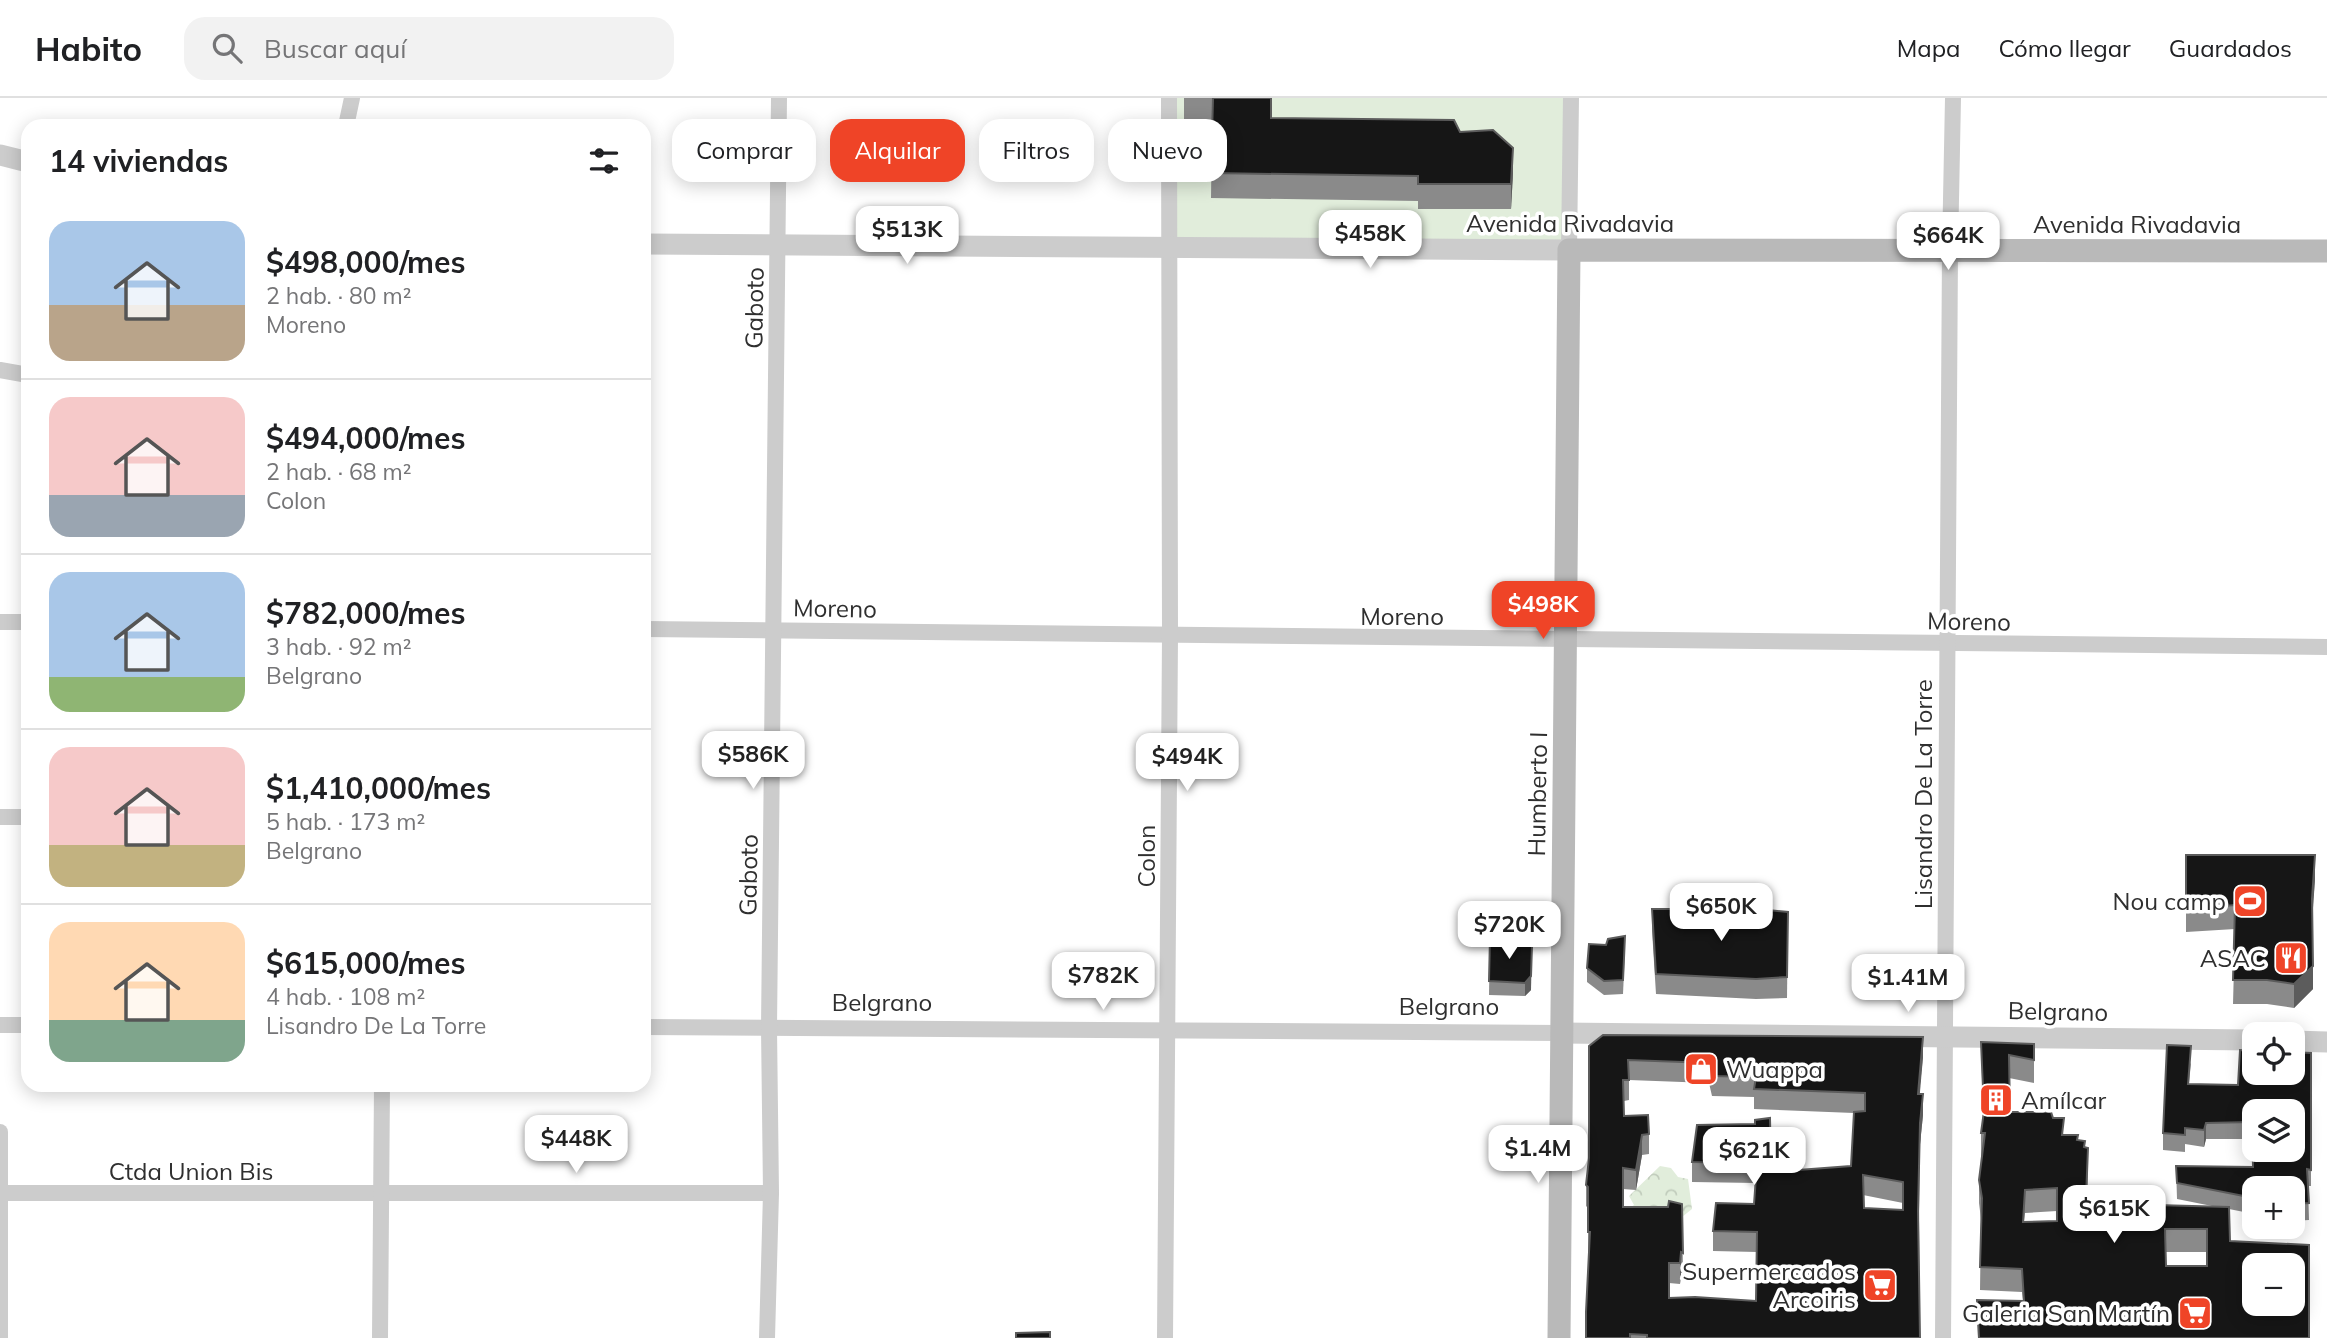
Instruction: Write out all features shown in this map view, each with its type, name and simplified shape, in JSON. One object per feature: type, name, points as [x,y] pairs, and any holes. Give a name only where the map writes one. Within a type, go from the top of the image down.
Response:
[{"type":"main road","name":"Avenida Rivadavia","points":[[1569,250],[2327,251]]},
{"type":"main road","name":"Humberto I","points":[[1559,1338],[1569,250]]},
{"type":"street","points":[[348,119],[352,98]]},
{"type":"street","name":"Gaboto","points":[[767,1338],[771,1193],[769,1028],[779,98]]},
{"type":"street","name":"Colon","points":[[1165,1338],[1170,636],[1169,98]]},
{"type":"street","points":[[1569,250],[1571,98]]},
{"type":"street","name":"Lisandro De La Torre","points":[[1943,1338],[1953,98]]},
{"type":"street","points":[[0,155],[21,160]]},
{"type":"street","name":"Avenida Rivadavia","points":[[651,244],[1569,250]]},
{"type":"street","points":[[0,370],[21,374]]},
{"type":"street","points":[[0,622],[21,622]]},
{"type":"street","name":"Moreno","points":[[651,629],[2327,647]]},
{"type":"street","points":[[0,817],[21,817]]},
{"type":"street","points":[[0,1026],[21,1025]]},
{"type":"street","name":"Belgrano","points":[[651,1027],[1944,1035],[2242,1041]]},
{"type":"street","points":[[2305,1041],[2327,1042]]},
{"type":"street","points":[[380,1338],[382,1092]]},
{"type":"street","points":[[0,1132],[0,1338]]},
{"type":"street","name":"Ctda Union Bis","points":[[1,1193],[771,1193]]},
{"type":"green space","points":[[1169,98],[1571,98],[1569,250],[1170,248],[1170,182],[1227,182],[1227,119],[1169,119]]},
{"type":"green space","points":[[1660,1166],[1671,1168],[1678,1177],[1688,1179],[1692,1209],[1682,1217],[1650,1227],[1621,1215],[1634,1205],[1629,1196]]},
{"type":"building","points":[[1213,98],[1271,98],[1271,118],[1454,120],[1460,132],[1493,130],[1513,148],[1511,184],[1418,184],[1418,176],[1227,173],[1227,119],[1212,119]]},
{"type":"building","points":[[2186,855],[2315,855],[2312,899],[2313,966],[2294,984],[2267,980],[2233,980],[2235,905],[2186,909]]},
{"type":"building","points":[[1652,909],[1758,909],[1788,912],[1787,977],[1756,979],[1656,974]]},
{"type":"building","points":[[1509,936],[1509,944],[1532,946],[1531,976],[1525,983],[1489,981],[1490,937]]},
{"type":"building","points":[[1625,936],[1623,980],[1604,981],[1587,968],[1589,944],[1606,945],[1608,939]]},
{"type":"building","points":[[1603,1035],[1923,1037],[1918,1094],[1923,1094],[1918,1211],[1920,1338],[1647,1338],[1647,1335],[1630,1334],[1630,1338],[1586,1338],[1590,1232],[1586,1185],[1589,1158],[1589,1046]],"holes":[[[1628,1060],[1709,1063],[1712,1076],[1756,1077],[1754,1089],[1865,1093],[1865,1111],[1854,1112],[1851,1166],[1771,1172],[1770,1118],[1755,1120],[1755,1124],[1697,1125],[1692,1162],[1757,1163],[1754,1204],[1716,1203],[1713,1231],[1757,1232],[1756,1301],[1669,1298],[1669,1263],[1680,1263],[1681,1252],[1683,1253],[1682,1204],[1669,1201],[1668,1207],[1623,1207],[1623,1168],[1636,1170],[1642,1135],[1649,1134],[1648,1115],[1624,1116],[1623,1080],[1629,1080]],[[1863,1175],[1903,1182],[1903,1210],[1864,1208]]]},
{"type":"building","points":[[1981,1042],[2034,1044],[2034,1060],[2009,1055],[2010,1112],[2051,1112],[2053,1118],[2064,1118],[2062,1135],[2078,1135],[2077,1140],[2085,1141],[2084,1147],[2088,1148],[2086,1198],[2155,1198],[2155,1205],[2229,1207],[2230,1241],[2309,1245],[2309,1338],[1979,1338],[1977,1300],[2024,1301],[2022,1269],[1980,1267],[1982,1198],[1979,1180],[1985,1133],[1981,1133],[1984,1111]],"holes":[[[2057,1188],[2057,1221],[2023,1222],[2025,1190]],[[2165,1229],[2207,1229],[2207,1266],[2166,1266]]]},
{"type":"building","points":[[2167,1045],[2191,1046],[2188,1084],[2238,1085],[2240,1050],[2242,1085],[2305,1085],[2305,1053],[2311,1053],[2311,1170],[2307,1169],[2309,1203],[2305,1203],[2305,1176],[2242,1176],[2242,1196],[2177,1183],[2176,1166],[2253,1167],[2253,1162],[2305,1162],[2305,1099],[2242,1099],[2242,1122],[2206,1123],[2204,1130],[2185,1128],[2185,1135],[2163,1133]]},
{"type":"building","points":[[1050,1332],[1050,1338],[1016,1338],[1016,1333]]},
{"type":"place","name":"Nou camp","points":[[2250,901]]},
{"type":"place","name":"ASAC","points":[[2291,958]]},
{"type":"place","name":"Wuappa","points":[[1701,1069]]},
{"type":"place","name":"Amílcar","points":[[1996,1100]]},
{"type":"place","name":"Supermercados Arcoiris","points":[[1880,1285]]},
{"type":"place","name":"Galeria San Martín","points":[[2195,1313]]}]
